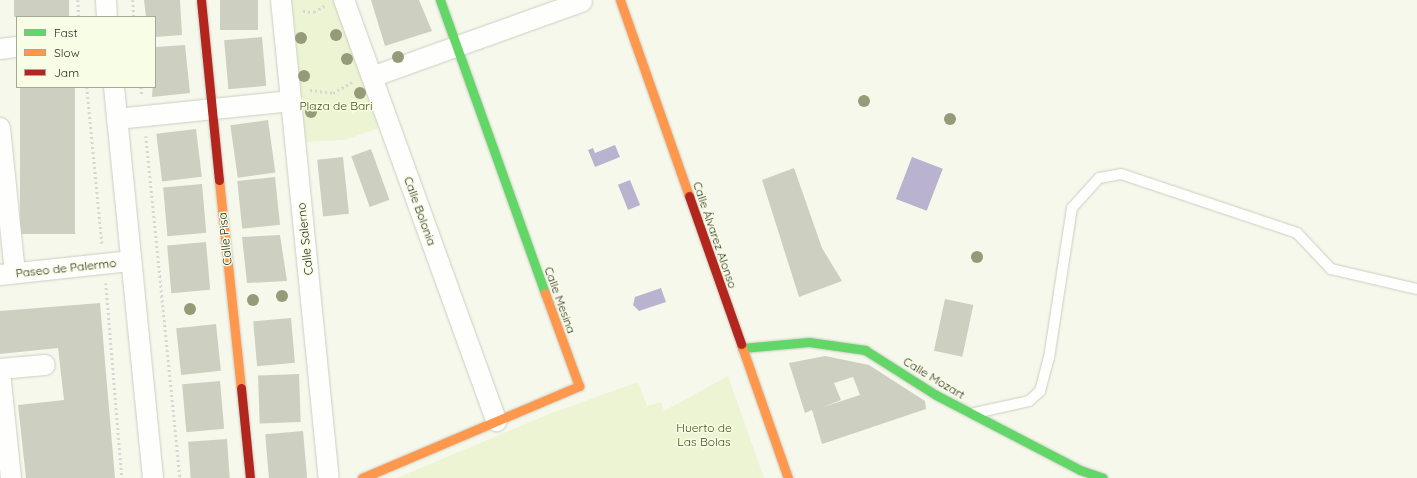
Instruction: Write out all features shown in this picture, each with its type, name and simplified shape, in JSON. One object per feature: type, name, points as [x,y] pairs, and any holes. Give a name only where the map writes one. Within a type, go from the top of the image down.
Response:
[{"type":"street","points":[[106,0],[108,16]]},
{"type":"street","name":"Calle Pisa","points":[[201,0],[250,478]]},
{"type":"street","name":"Calle Mesina","points":[[362,478],[579,386],[440,0]]},
{"type":"street","name":"Calle Álvarez Alonso","points":[[620,0],[788,478]]},
{"type":"street","name":"Calle Bolonia","points":[[337,1],[372,77],[496,421]]},
{"type":"street","points":[[372,77],[582,2]]},
{"type":"street","name":"Calle Salerno","points":[[282,4],[329,478]]},
{"type":"street","points":[[0,49],[16,47]]},
{"type":"street","points":[[114,88],[153,478]]},
{"type":"street","points":[[117,119],[292,101]]},
{"type":"street","points":[[0,128],[8,274]]},
{"type":"street","name":"Paseo de Palermo","points":[[8,274],[131,262]]},
{"type":"street","name":"Calle Mozart","points":[[742,348],[810,342],[865,350],[971,414],[1080,470],[1104,478]]},
{"type":"street","points":[[11,478],[0,370],[45,365]]},
{"type":"lane","points":[[971,414],[1029,401],[1040,391],[1049,358],[1072,208],[1099,178],[1121,174],[1297,233],[1331,269],[1417,289]]},
{"type":"path","points":[[78,0],[80,16]]},
{"type":"path","points":[[133,0],[134,16]]},
{"type":"path","points":[[282,4],[314,12],[337,1]]},
{"type":"path","points":[[292,101],[306,90],[333,93],[358,79],[372,77]]},
{"type":"path","points":[[141,88],[180,478]]},
{"type":"green space","name":"Plaza de Bari","points":[[290,0],[336,0],[379,128],[344,140],[305,142]]},
{"type":"green space","name":"Huerto de Las Bolas","points":[[728,376],[764,478],[397,478],[549,414],[638,382],[647,406],[661,402],[664,411]]},
{"type":"shaded area","points":[[615,145],[620,157],[595,167],[588,150],[593,148],[595,153]]},
{"type":"shaded area","points":[[912,157],[943,169],[927,211],[896,199]]},
{"type":"shaded area","points":[[630,180],[640,205],[628,210],[618,185]]},
{"type":"shaded area","points":[[661,288],[666,302],[639,311],[633,305],[635,297]]},
{"type":"building","points":[[14,0],[69,0],[69,16],[14,17]]},
{"type":"building","points":[[144,0],[180,0],[182,35],[156,37],[156,16],[146,16]]},
{"type":"building","points":[[220,0],[258,0],[258,30],[220,30]]},
{"type":"building","points":[[371,0],[419,0],[432,31],[385,46]]},
{"type":"building","points":[[262,37],[266,86],[228,89],[224,40]]},
{"type":"building","points":[[185,45],[190,93],[152,97],[153,88],[156,88],[156,47]]},
{"type":"building","points":[[20,88],[75,88],[75,234],[20,234]]},
{"type":"building","points":[[268,120],[275,172],[238,178],[230,125]]},
{"type":"building","points":[[196,129],[202,177],[162,182],[156,134]]},
{"type":"building","points":[[371,149],[389,200],[370,207],[351,156]]},
{"type":"building","points":[[343,157],[349,214],[323,216],[317,160]]},
{"type":"building","points":[[794,168],[822,248],[842,281],[799,297],[762,180]]},
{"type":"building","points":[[275,177],[280,225],[242,229],[237,181]]},
{"type":"building","points":[[202,184],[206,233],[167,236],[163,187]]},
{"type":"building","points":[[280,235],[287,281],[247,283],[242,237]]},
{"type":"building","points":[[206,242],[210,290],[171,293],[167,245]]},
{"type":"building","points":[[945,299],[973,305],[962,357],[934,351]]},
{"type":"building","points":[[100,303],[115,478],[26,478],[18,405],[64,400],[58,348],[0,354],[0,311]]},
{"type":"building","points":[[291,318],[295,363],[257,366],[253,321]]},
{"type":"building","points":[[216,324],[221,371],[181,375],[176,328]]},
{"type":"building","points":[[825,356],[869,365],[925,401],[926,409],[822,444],[812,410],[805,413],[789,363]],"holes":[[[853,377],[860,395],[823,407],[841,400],[834,383]]]},
{"type":"building","points":[[299,374],[301,422],[260,423],[258,375]]},
{"type":"building","points":[[220,381],[224,429],[186,432],[182,384]]},
{"type":"building","points":[[303,431],[307,478],[269,478],[265,434]]},
{"type":"building","points":[[227,439],[230,478],[191,478],[188,442]]},
{"type":"traffic: fast","points":[[440,0],[545,293]]},
{"type":"traffic: fast","points":[[742,348],[809,342],[865,350],[936,395],[1080,470],[1103,478]]},
{"type":"traffic: slow","points":[[620,0],[689,196]]},
{"type":"traffic: slow","points":[[219,180],[241,388]]},
{"type":"traffic: slow","points":[[362,478],[579,386],[545,293]]},
{"type":"traffic: slow","points":[[741,344],[788,478]]},
{"type":"traffic: jam","points":[[201,0],[219,180]]},
{"type":"traffic: jam","points":[[689,196],[741,344]]},
{"type":"traffic: jam","points":[[241,388],[250,478]]}]
